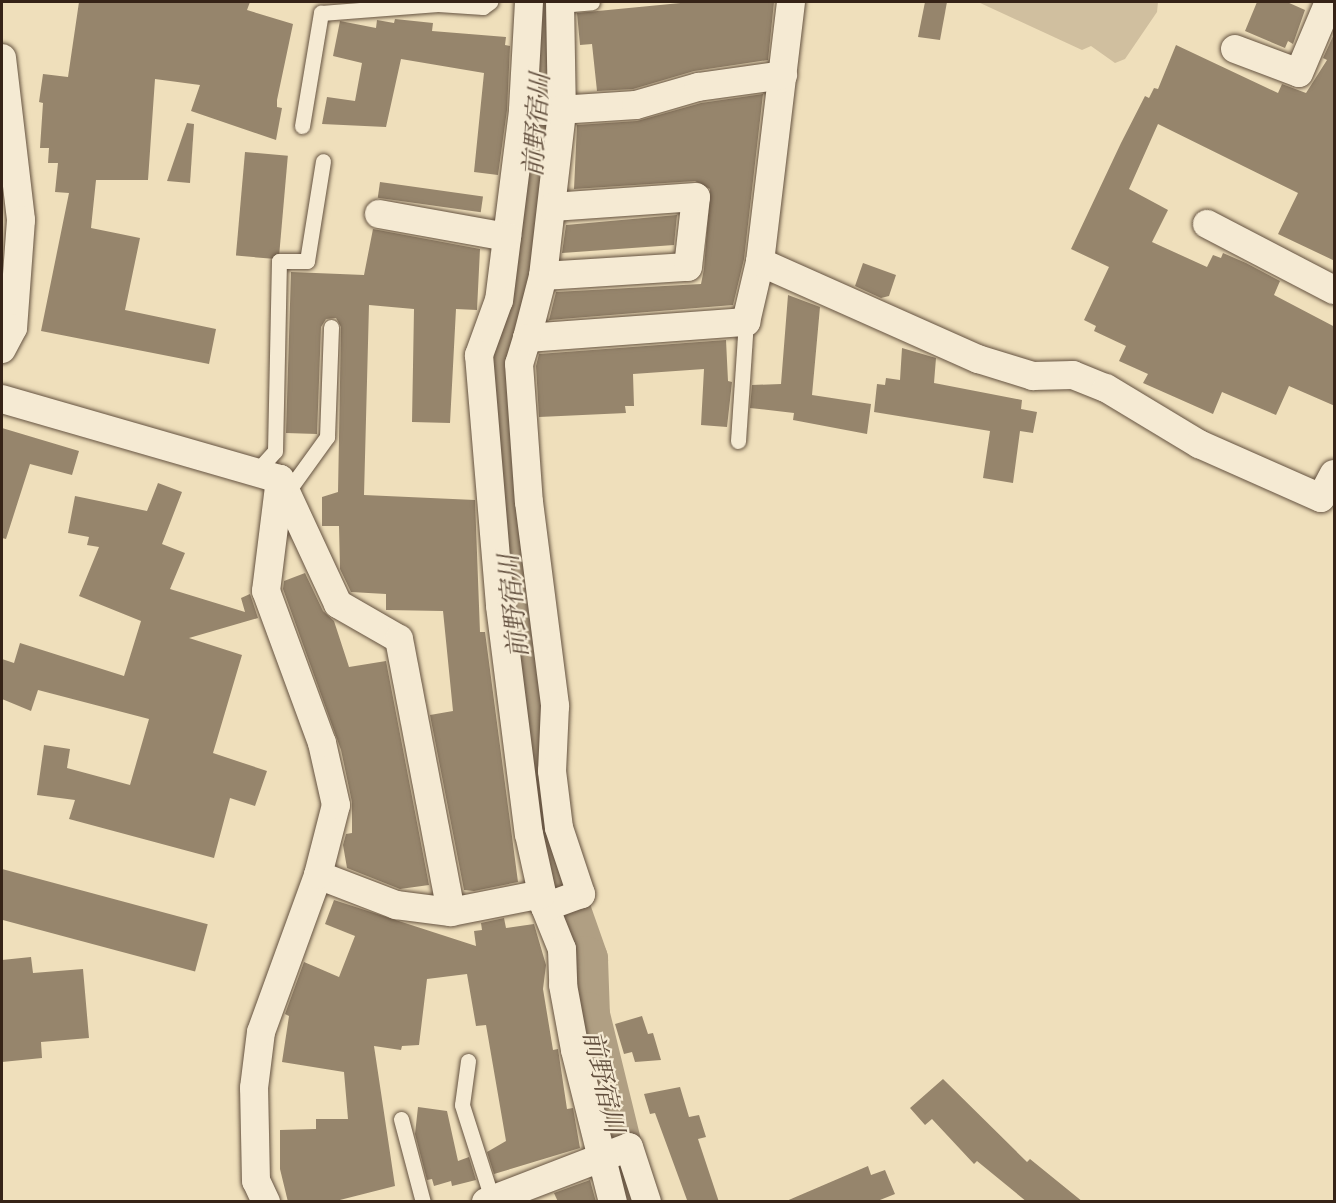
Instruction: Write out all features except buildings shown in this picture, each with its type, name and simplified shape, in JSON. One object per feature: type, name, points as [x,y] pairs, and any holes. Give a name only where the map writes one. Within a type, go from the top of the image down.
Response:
[{"type":"street","points":[[529,2],[523,111],[499,300],[478,355],[490,505],[529,834],[544,900],[562,949],[563,985],[599,1157],[613,1202]]},
{"type":"street","points":[[527,338],[746,322],[760,262],[791,2]]},
{"type":"street","points":[[1235,49],[1299,73],[1329,2]]},
{"type":"street","points":[[318,875],[396,905],[451,912],[581,894],[559,828],[552,771],[555,706],[529,502],[519,364],[543,276],[552,207],[562,112],[560,3]]},
{"type":"street","points":[[2,58],[21,220],[13,328],[2,349]]},
{"type":"street","points":[[523,111],[562,112],[636,105],[698,87],[783,75]]},
{"type":"street","points":[[543,276],[688,267],[696,196],[552,207]]},
{"type":"street","points":[[379,214],[507,237]]},
{"type":"street","points":[[1207,224],[1335,290]]},
{"type":"street","points":[[760,262],[978,359],[1033,376],[1072,375],[1106,388],[1199,444],[1330,492]]},
{"type":"street","points":[[2,399],[274,481],[338,604],[399,639],[451,912]]},
{"type":"street","points":[[266,1202],[256,1181],[254,1088],[261,1032],[318,875],[336,805],[322,743],[266,591],[274,481]]},
{"type":"street","points":[[490,505],[529,502]]},
{"type":"street","points":[[489,1200],[629,1147],[647,1202]]},
{"type":"lane","points":[[302,126],[321,13],[438,4],[483,7],[490,2]]},
{"type":"lane","points":[[560,3],[592,2]]},
{"type":"lane","points":[[274,481],[279,261],[307,261],[323,161]]},
{"type":"lane","points":[[738,441],[746,322]]},
{"type":"lane","points":[[274,481],[327,437],[331,327]]},
{"type":"lane","points":[[468,1061],[462,1106],[489,1200]]},
{"type":"lane","points":[[401,1119],[423,1202]]},
{"type":"shaded area","points":[[978,2],[1158,2],[1157,12],[1125,59],[1115,63],[1091,46],[1082,50]]},
{"type":"waterway","name":"前野宿川","points":[[544,2],[541,122],[531,219],[519,287],[499,359],[509,570],[540,831],[585,959],[587,1015],[632,1199]]}]
